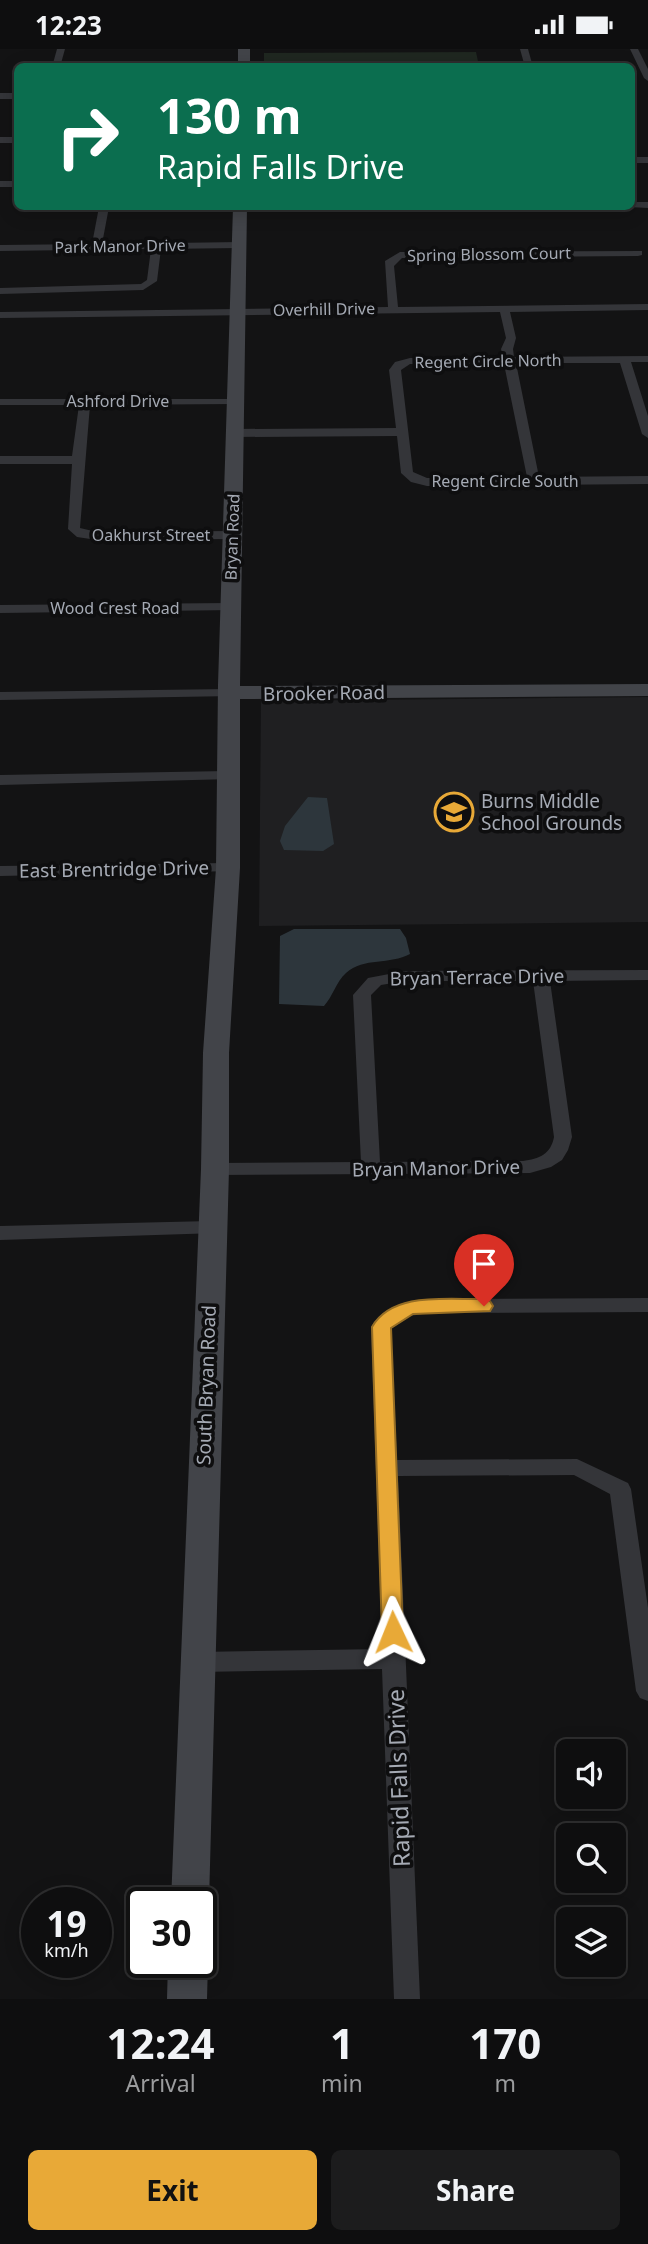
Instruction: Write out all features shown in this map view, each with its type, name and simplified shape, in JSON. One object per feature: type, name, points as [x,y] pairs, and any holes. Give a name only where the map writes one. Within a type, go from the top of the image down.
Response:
[{"type":"street","points":[[634,49],[648,78]]},
{"type":"street","points":[[96,247],[103,210]]},
{"type":"street","name":"Bryan Road","points":[[228,868],[230,607],[240,210]]},
{"type":"street","name":"Park Manor Drive","points":[[0,248],[240,245]]},
{"type":"street","points":[[0,291],[143,287],[152,281],[156,246]]},
{"type":"street","name":"Spring Blossom Court","points":[[393,308],[389,266],[390,261],[400,255],[638,253]]},
{"type":"street","name":"Overhill Drive","points":[[0,315],[393,308],[648,307]]},
{"type":"street","points":[[504,308],[511,338],[507,349],[534,481]]},
{"type":"street","points":[[624,359],[648,434]]},
{"type":"street","name":"Regent Circle North","points":[[401,432],[395,370],[399,364],[410,361],[648,359]]},
{"type":"street","name":"Ashford Drive","points":[[0,402],[235,401]]},
{"type":"street","name":"Oakhurst Street","points":[[85,402],[73,526],[78,532],[97,536],[233,535]]},
{"type":"street","points":[[235,433],[401,432]]},
{"type":"street","name":"Regent Circle South","points":[[401,432],[407,473],[415,479],[427,482],[648,480]]},
{"type":"street","points":[[0,460],[78,460]]},
{"type":"street","name":"Wood Crest Road","points":[[0,609],[230,607]]},
{"type":"street","name":"Brooker Road","points":[[0,696],[648,690]]},
{"type":"street","points":[[0,780],[227,776]]},
{"type":"street","name":"East Brentridge Drive","points":[[0,870],[228,868]]},
{"type":"street","name":"South Bryan Road","points":[[190,1887],[215,1169],[216,1053],[228,868]]},
{"type":"street","name":"Bryan Terrace Drive","points":[[371,1169],[362,995],[365,988],[388,977],[648,975]]},
{"type":"street","name":"Bryan Manor Drive","points":[[215,1169],[531,1167],[544,1163],[559,1152],[562,1146],[562,1125],[541,977]]},
{"type":"street","points":[[0,1233],[211,1228]]},
{"type":"street","name":"Rapid Falls Drive","points":[[408,1999],[381,1327],[398,1312],[429,1307],[648,1304]]},
{"type":"street","points":[[387,1468],[577,1467],[620,1489],[648,1691]]},
{"type":"street","points":[[198,1662],[394,1659]]},
{"type":"street","points":[[187,1999],[188,1978]]},
{"type":"shaded area","points":[[476,52],[478,63],[264,63],[264,53]]},
{"type":"shaded area","name":"Burns Middle School Grounds","points":[[648,697],[648,922],[259,926],[261,701]]},
{"type":"shaded area","points":[[308,797],[327,798],[334,844],[323,851],[284,850],[280,841],[285,826]]},
{"type":"shaded area","points":[[294,929],[400,929],[406,938],[410,954],[353,968],[346,973],[324,1006],[279,1004],[280,936]]},
{"type":"place","name":"Burns Middle School Grounds","points":[[454,812]]},
{"type":"route","points":[[393,1632],[381,1327],[398,1312],[412,1308],[484,1306]]}]
